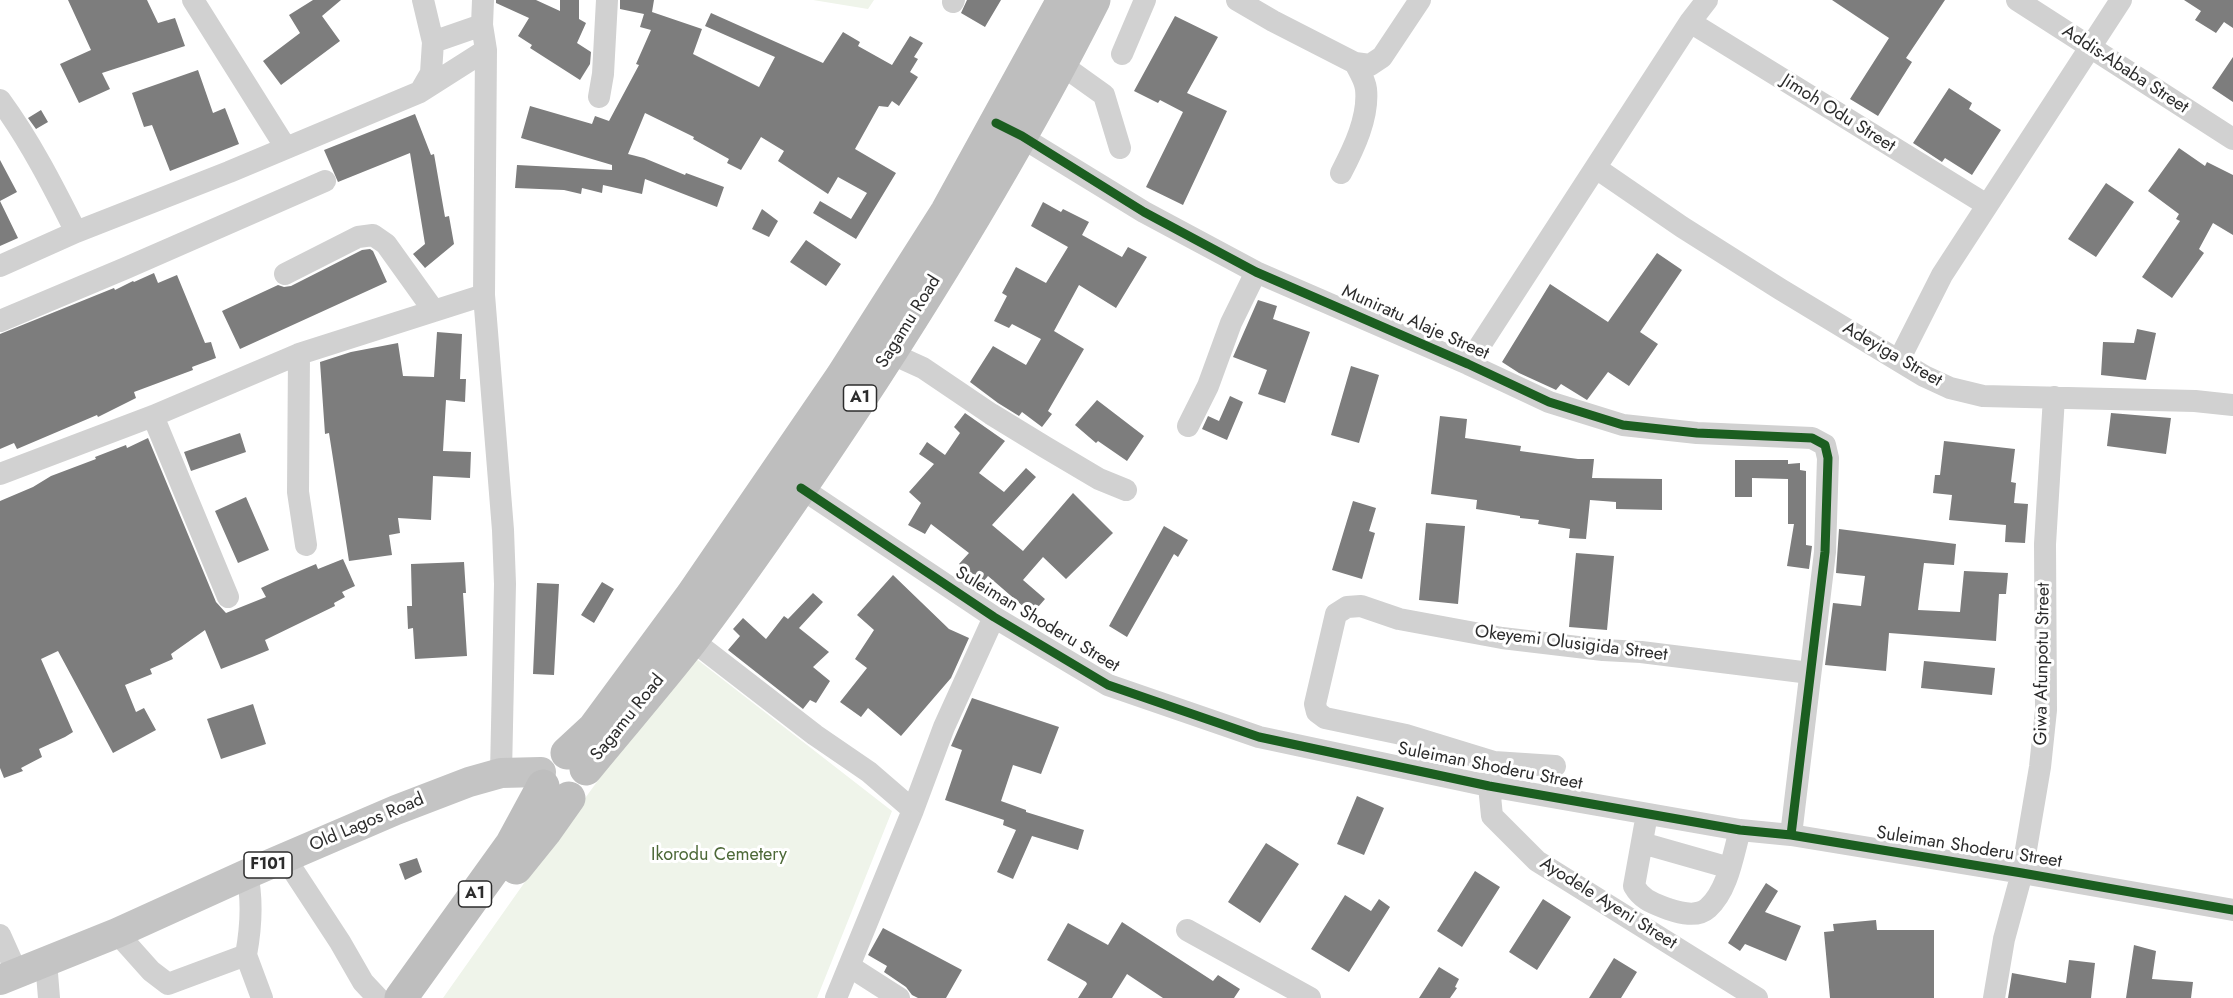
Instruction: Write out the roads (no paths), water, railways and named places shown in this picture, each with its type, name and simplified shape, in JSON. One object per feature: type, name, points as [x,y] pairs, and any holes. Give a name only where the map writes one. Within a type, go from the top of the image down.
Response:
[{"type":"highway","name":"Sagamu Road","points":[[426,998],[475,923],[561,776],[692,640],[801,488],[890,353],[1009,130],[1064,0]]},
{"type":"highway","name":"Sagamu Road","points":[[400,998],[678,614],[842,376],[929,239],[1009,130],[1062,65],[1094,0]]},
{"type":"main road","name":"Old Lagos Road","points":[[9,976],[117,933],[396,810],[469,782],[501,773],[561,776]]},
{"type":"street","points":[[193,0],[286,148]]},
{"type":"street","points":[[420,92],[431,73],[433,42],[423,0]]},
{"type":"street","points":[[483,0],[482,26],[486,50],[484,295],[503,530],[505,584],[501,773]]},
{"type":"street","points":[[599,97],[603,74],[607,0]]},
{"type":"street","points":[[1122,54],[1145,0]]},
{"type":"street","points":[[1237,0],[1355,63],[1370,65],[1382,57],[1420,0]]},
{"type":"street","name":"Muniratu Alaje Street","points":[[1468,364],[1690,22],[1707,0]]},
{"type":"street","name":"Addis-Ababa Street","points":[[2017,0],[2233,139]]},
{"type":"street","points":[[1899,360],[1942,275],[2121,0]]},
{"type":"street","name":"Jimoh Odu Street","points":[[1690,22],[1987,205]]},
{"type":"street","points":[[433,42],[482,26]]},
{"type":"street","points":[[0,266],[76,232],[420,92],[486,50]]},
{"type":"street","points":[[1341,173],[1354,148],[1365,108],[1366,87],[1355,63]]},
{"type":"street","points":[[1062,65],[1104,95],[1120,148]]},
{"type":"street","points":[[0,100],[20,127],[76,232]]},
{"type":"street","name":"Muniratu Alaje Street","points":[[1009,130],[1144,212],[1256,272],[1550,402],[1623,425],[1697,434],[1812,438],[1826,445],[1828,458],[1825,552],[1810,673]]},
{"type":"street","name":"Adeyiga Street","points":[[1596,168],[1682,227],[1780,289],[1950,388],[1983,396],[2195,401],[2233,405]]},
{"type":"street","points":[[0,321],[325,181]]},
{"type":"street","points":[[285,274],[358,237],[374,235],[386,244],[434,311]]},
{"type":"street","points":[[1188,426],[1208,386],[1231,323],[1256,272]]},
{"type":"street","points":[[0,474],[153,416],[299,354],[484,295]]},
{"type":"street","points":[[890,353],[932,373],[991,414],[1045,447],[1099,478],[1126,490]]},
{"type":"street","points":[[299,354],[298,492],[306,545]]},
{"type":"street","name":"Giwa Afunpotu Street","points":[[1994,998],[2004,939],[2022,873],[2040,767],[2046,710],[2045,544],[2054,397]]},
{"type":"street","points":[[153,416],[228,597]]},
{"type":"street","name":"Suleiman Shoderu Street","points":[[801,488],[994,617],[1108,685],[1259,737],[1489,786],[1740,830],[1791,835],[2233,910]]},
{"type":"street","name":"Okeyemi Olusigida Street","points":[[1494,762],[1406,735],[1325,717],[1317,712],[1315,704],[1336,614],[1347,607],[1361,606],[1399,619],[1546,645],[1650,653],[1810,673]]},
{"type":"street","points":[[836,998],[913,810],[944,727],[994,617]]},
{"type":"street","points":[[692,640],[815,735],[869,772],[913,810]]},
{"type":"street","points":[[1791,835],[1810,673]]},
{"type":"street","points":[[1494,762],[1555,765]]},
{"type":"street","name":"Ayodele Ayeni Street","points":[[1494,762],[1489,786],[1492,816],[1537,861],[1757,998]]},
{"type":"street","points":[[1647,814],[1634,886],[1639,896],[1682,914],[1707,909],[1720,891],[1730,868],[1740,830]]},
{"type":"street","points":[[1642,843],[1730,868]]},
{"type":"street","points":[[285,858],[340,942],[363,982],[378,998]]},
{"type":"street","points":[[247,874],[252,894],[250,934],[246,955],[262,998]]},
{"type":"street","points":[[1640,925],[1652,903]]},
{"type":"street","points":[[1187,930],[1310,998]]},
{"type":"street","points":[[117,933],[151,971],[174,991],[246,955]]},
{"type":"street","points":[[0,935],[9,976]]},
{"type":"street","points":[[45,961],[49,998]]},
{"type":"street","points":[[849,966],[899,998]]},
{"type":"park label","name":"Ikorodu Cemetery","points":[[719,856]]}]
